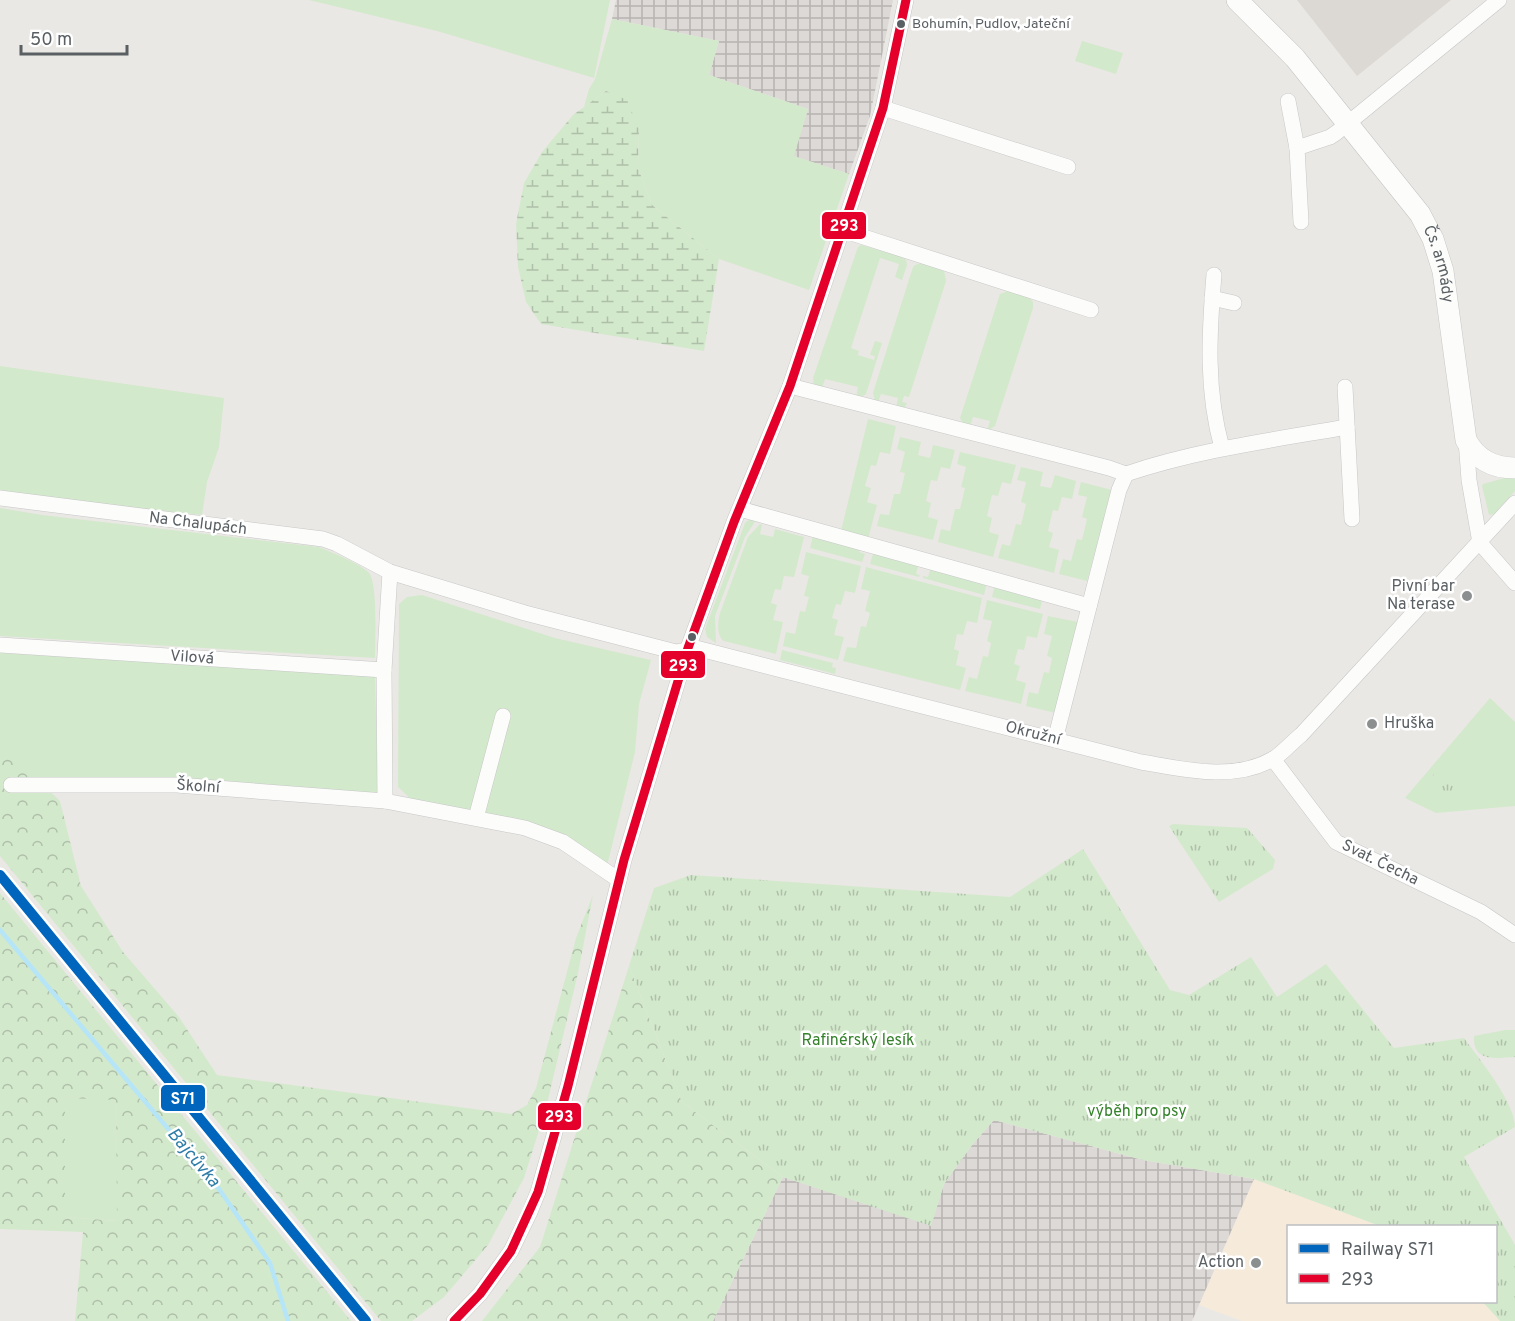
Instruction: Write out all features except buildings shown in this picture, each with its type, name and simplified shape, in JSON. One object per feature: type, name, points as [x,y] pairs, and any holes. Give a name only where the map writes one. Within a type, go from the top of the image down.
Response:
[{"type":"main road","name":"Čs. armády","points":[[1237,0],[1295,58],[1420,214],[1433,239],[1443,271],[1466,440]]},
{"type":"main road","points":[[1466,440],[1481,459],[1495,465],[1515,468]]},
{"type":"street","points":[[454,1321],[480,1294],[511,1251],[530,1212],[548,1160],[619,880],[688,648],[740,509],[790,386],[883,108],[906,0]]},
{"type":"street","points":[[1297,148],[1330,137],[1499,0]]},
{"type":"street","points":[[1288,101],[1297,148],[1301,222]]},
{"type":"street","points":[[883,108],[1068,167]]},
{"type":"street","points":[[842,230],[1091,310]]},
{"type":"street","points":[[1214,275],[1209,369],[1214,416],[1222,448]]},
{"type":"street","points":[[1212,298],[1234,303]]},
{"type":"street","points":[[790,386],[1126,474],[1152,465],[1222,448],[1347,427]]},
{"type":"street","points":[[1345,387],[1352,519]]},
{"type":"street","name":"Čs. armády","points":[[1466,440],[1469,480],[1480,543]]},
{"type":"street","points":[[1055,740],[1119,490],[1126,474]]},
{"type":"street","name":"Na Chalupách","points":[[0,498],[323,539],[390,572],[525,613],[676,652],[688,648]]},
{"type":"street","name":"Okružní","points":[[688,648],[696,648],[1141,762],[1200,772],[1237,770],[1274,759],[1301,735],[1515,503]]},
{"type":"street","points":[[740,509],[1089,606]]},
{"type":"street","points":[[1480,543],[1515,583]]},
{"type":"street","points":[[385,801],[384,670],[390,572]]},
{"type":"street","name":"Vilová","points":[[0,645],[384,670]]},
{"type":"street","points":[[476,818],[503,716]]},
{"type":"street","name":"Svat. Čecha","points":[[1274,759],[1336,842],[1481,912],[1515,935]]},
{"type":"street","name":"Školní","points":[[11,785],[177,785],[385,801],[525,828],[563,843],[619,880]]},
{"type":"shaded area","points":[[616,0],[893,0],[870,116],[849,174],[793,156],[808,109],[709,75],[719,41],[612,19]]},
{"type":"shaded area","points":[[1297,0],[1451,0],[1357,76]]},
{"type":"shaded area","points":[[994,1120],[1143,1160],[1254,1179],[1192,1321],[713,1321],[783,1177],[931,1225],[944,1184],[972,1145]]},
{"type":"shaded area","points":[[1254,1179],[1377,1225],[1287,1225],[1287,1303],[1484,1303],[1500,1321],[1242,1321],[1199,1305]]},
{"type":"green space","points":[[309,0],[610,0],[594,78],[437,31]]},
{"type":"green space","points":[[612,19],[719,41],[709,75],[808,109],[794,156],[849,174],[809,290],[719,259],[652,205],[638,168],[639,129],[606,91],[584,107],[589,89],[595,79]]},
{"type":"green space","points":[[1082,41],[1123,53],[1116,74],[1075,61]]},
{"type":"green space","points":[[606,91],[627,100],[639,129],[638,168],[652,205],[719,259],[704,351],[541,324],[526,302],[518,267],[516,224],[524,183],[542,152],[573,115]]},
{"type":"green space","points":[[861,245],[900,256],[906,260],[907,265],[902,280],[895,277],[899,264],[880,258],[851,348],[859,351],[858,355],[874,360],[875,356],[870,355],[875,341],[882,343],[866,394],[856,397],[858,387],[825,379],[822,388],[814,386],[813,378],[858,247]]},
{"type":"green space","points":[[922,263],[944,271],[946,281],[909,397],[904,396],[902,402],[907,403],[905,407],[896,407],[898,398],[881,394],[878,402],[875,401],[873,393],[913,267]]},
{"type":"green space","points":[[1008,291],[1029,297],[1033,302],[1033,308],[995,426],[987,431],[990,421],[973,417],[970,426],[963,423],[960,418],[1000,294]]},
{"type":"green space","points":[[0,366],[224,398],[219,447],[207,482],[202,515],[50,499],[0,490]]},
{"type":"green space","points":[[868,419],[896,426],[890,454],[880,452],[876,466],[871,465],[865,486],[871,488],[867,502],[877,505],[868,539],[841,531]]},
{"type":"green space","points":[[900,437],[921,442],[918,455],[930,458],[933,445],[955,450],[950,469],[941,467],[937,481],[931,480],[926,501],[931,503],[928,517],[938,520],[933,540],[877,526],[880,514],[889,515],[894,494],[900,494],[905,473],[900,472],[905,452],[897,449]]},
{"type":"green space","points":[[960,452],[1016,465],[1011,484],[1002,482],[998,496],[992,495],[987,516],[992,518],[989,532],[999,535],[993,557],[938,542],[941,529],[950,531],[955,509],[960,509],[965,488],[961,487],[966,467],[957,464]]},
{"type":"green space","points":[[1021,467],[1043,472],[1040,486],[1051,488],[1055,475],[1076,481],[1072,499],[1062,497],[1058,511],[1053,510],[1048,531],[1053,533],[1049,547],[1059,550],[1054,573],[998,558],[1002,544],[1010,546],[1016,524],[1021,525],[1026,504],[1021,502],[1026,482],[1017,480]]},
{"type":"green space","points":[[1515,475],[1515,491],[1494,514],[1489,515],[1483,484]]},
{"type":"green space","points":[[1081,482],[1112,490],[1087,581],[1059,574],[1063,559],[1071,561],[1077,539],[1082,540],[1087,519],[1082,517],[1087,497],[1078,495]]},
{"type":"green space","points":[[0,508],[42,515],[319,547],[353,562],[369,573],[375,601],[375,658],[0,636]]},
{"type":"green space","points":[[749,520],[756,520],[745,537],[715,616],[716,643],[707,637],[705,629],[745,523]]},
{"type":"green space","points":[[760,524],[762,525],[760,534],[773,537],[775,529],[804,537],[794,577],[784,576],[781,590],[775,589],[771,603],[777,605],[773,620],[783,622],[776,654],[724,641],[721,639],[718,624],[748,537]]},
{"type":"green space","points":[[813,536],[860,548],[859,552],[865,554],[862,562],[810,548]]},
{"type":"green space","points":[[874,551],[919,563],[916,574],[920,575],[919,577],[870,564]]},
{"type":"green space","points":[[806,552],[861,566],[855,593],[845,591],[841,605],[836,604],[832,618],[838,620],[834,635],[844,637],[838,660],[783,646],[786,632],[795,634],[800,611],[805,612],[809,597],[804,596],[809,576],[801,574]]},
{"type":"green space","points":[[866,567],[982,598],[977,623],[967,621],[963,635],[957,634],[954,649],[959,651],[956,665],[966,668],[960,690],[843,661],[847,647],[856,648],[861,626],[866,627],[870,613],[865,611],[870,591],[861,589]]},
{"type":"green space","points":[[931,567],[987,582],[984,595],[923,578],[923,576],[928,577]]},
{"type":"green space","points":[[995,584],[1043,597],[1040,609],[992,597]]},
{"type":"green space","points":[[422,595],[555,638],[651,660],[639,704],[635,752],[607,866],[578,843],[413,801],[398,787],[399,604],[407,597]]},
{"type":"green space","points":[[987,600],[1043,614],[1037,638],[1027,636],[1024,650],[1018,649],[1014,664],[1020,666],[1016,680],[1026,683],[1021,704],[965,691],[969,677],[977,679],[983,656],[988,657],[991,643],[987,641],[992,621],[983,619]]},
{"type":"green space","points":[[1048,616],[1078,622],[1056,713],[1026,706],[1029,692],[1038,694],[1044,672],[1049,673],[1052,658],[1047,656],[1052,636],[1044,634]]},
{"type":"green space","points":[[782,650],[833,663],[832,667],[836,668],[835,674],[780,660]]},
{"type":"green space","points":[[0,653],[375,674],[378,794],[0,780]]},
{"type":"green space","points":[[1490,698],[1515,722],[1515,806],[1436,813],[1405,798]]},
{"type":"green space","points":[[0,738],[60,801],[81,886],[123,952],[179,1017],[217,1075],[511,1114],[527,1105],[536,1088],[576,938],[593,895],[578,973],[546,1108],[524,1178],[488,1245],[444,1297],[412,1321],[381,1321],[0,856]]},
{"type":"green space","points":[[1447,767],[1458,772],[1463,783],[1458,794],[1447,799],[1436,794],[1431,783],[1436,772]]},
{"type":"green space","points":[[1173,824],[1247,828],[1275,860],[1273,869],[1219,902],[1169,826]]},
{"type":"green space","name":"Rafinérský lesík","points":[[1083,849],[1170,990],[1189,995],[1251,957],[1277,997],[1326,964],[1394,1048],[1464,1038],[1503,1093],[1515,1127],[1464,1157],[1515,1245],[1515,1321],[1500,1321],[1484,1303],[1497,1303],[1497,1225],[1377,1225],[1254,1179],[1143,1160],[994,1120],[972,1145],[944,1184],[931,1226],[783,1177],[682,1102],[629,966],[654,888],[691,875],[1010,897]]},
{"type":"green space","points":[[0,893],[351,1321],[75,1321],[83,1232],[0,1229]],"holes":[[[65,1098],[116,1100],[117,1221],[65,1217]]]},
{"type":"green space","points":[[629,966],[682,1102],[783,1177],[713,1321],[482,1321],[540,1247]]},
{"type":"green space","points":[[1515,1030],[1515,1057],[1487,1057],[1477,1051],[1474,1036]]},
{"type":"green space","points":[[64,1098],[116,1099],[118,1221],[65,1217]]},
{"type":"waterway","name":"Bajcůvka","points":[[0,930],[219,1189],[270,1263],[288,1321]]},
{"type":"rail line","name":"S71","points":[[0,875],[366,1321]]},
{"type":"transit line","name":"293","points":[[454,1321],[480,1294],[511,1251],[538,1192],[568,1086],[624,860],[688,648],[734,522],[790,386],[883,108],[906,0]]},
{"type":"place","name":"Bohumín, Pudlov, Jateční","points":[[901,24]]},
{"type":"place","name":"Pivní bar Na terase","points":[[1467,596]]},
{"type":"place","name":"Hruška","points":[[1372,724]]},
{"type":"place","name":"Action","points":[[1256,1263]]},
{"type":"park label","name":"výběh pro psy","points":[[1137,1112]]}]
